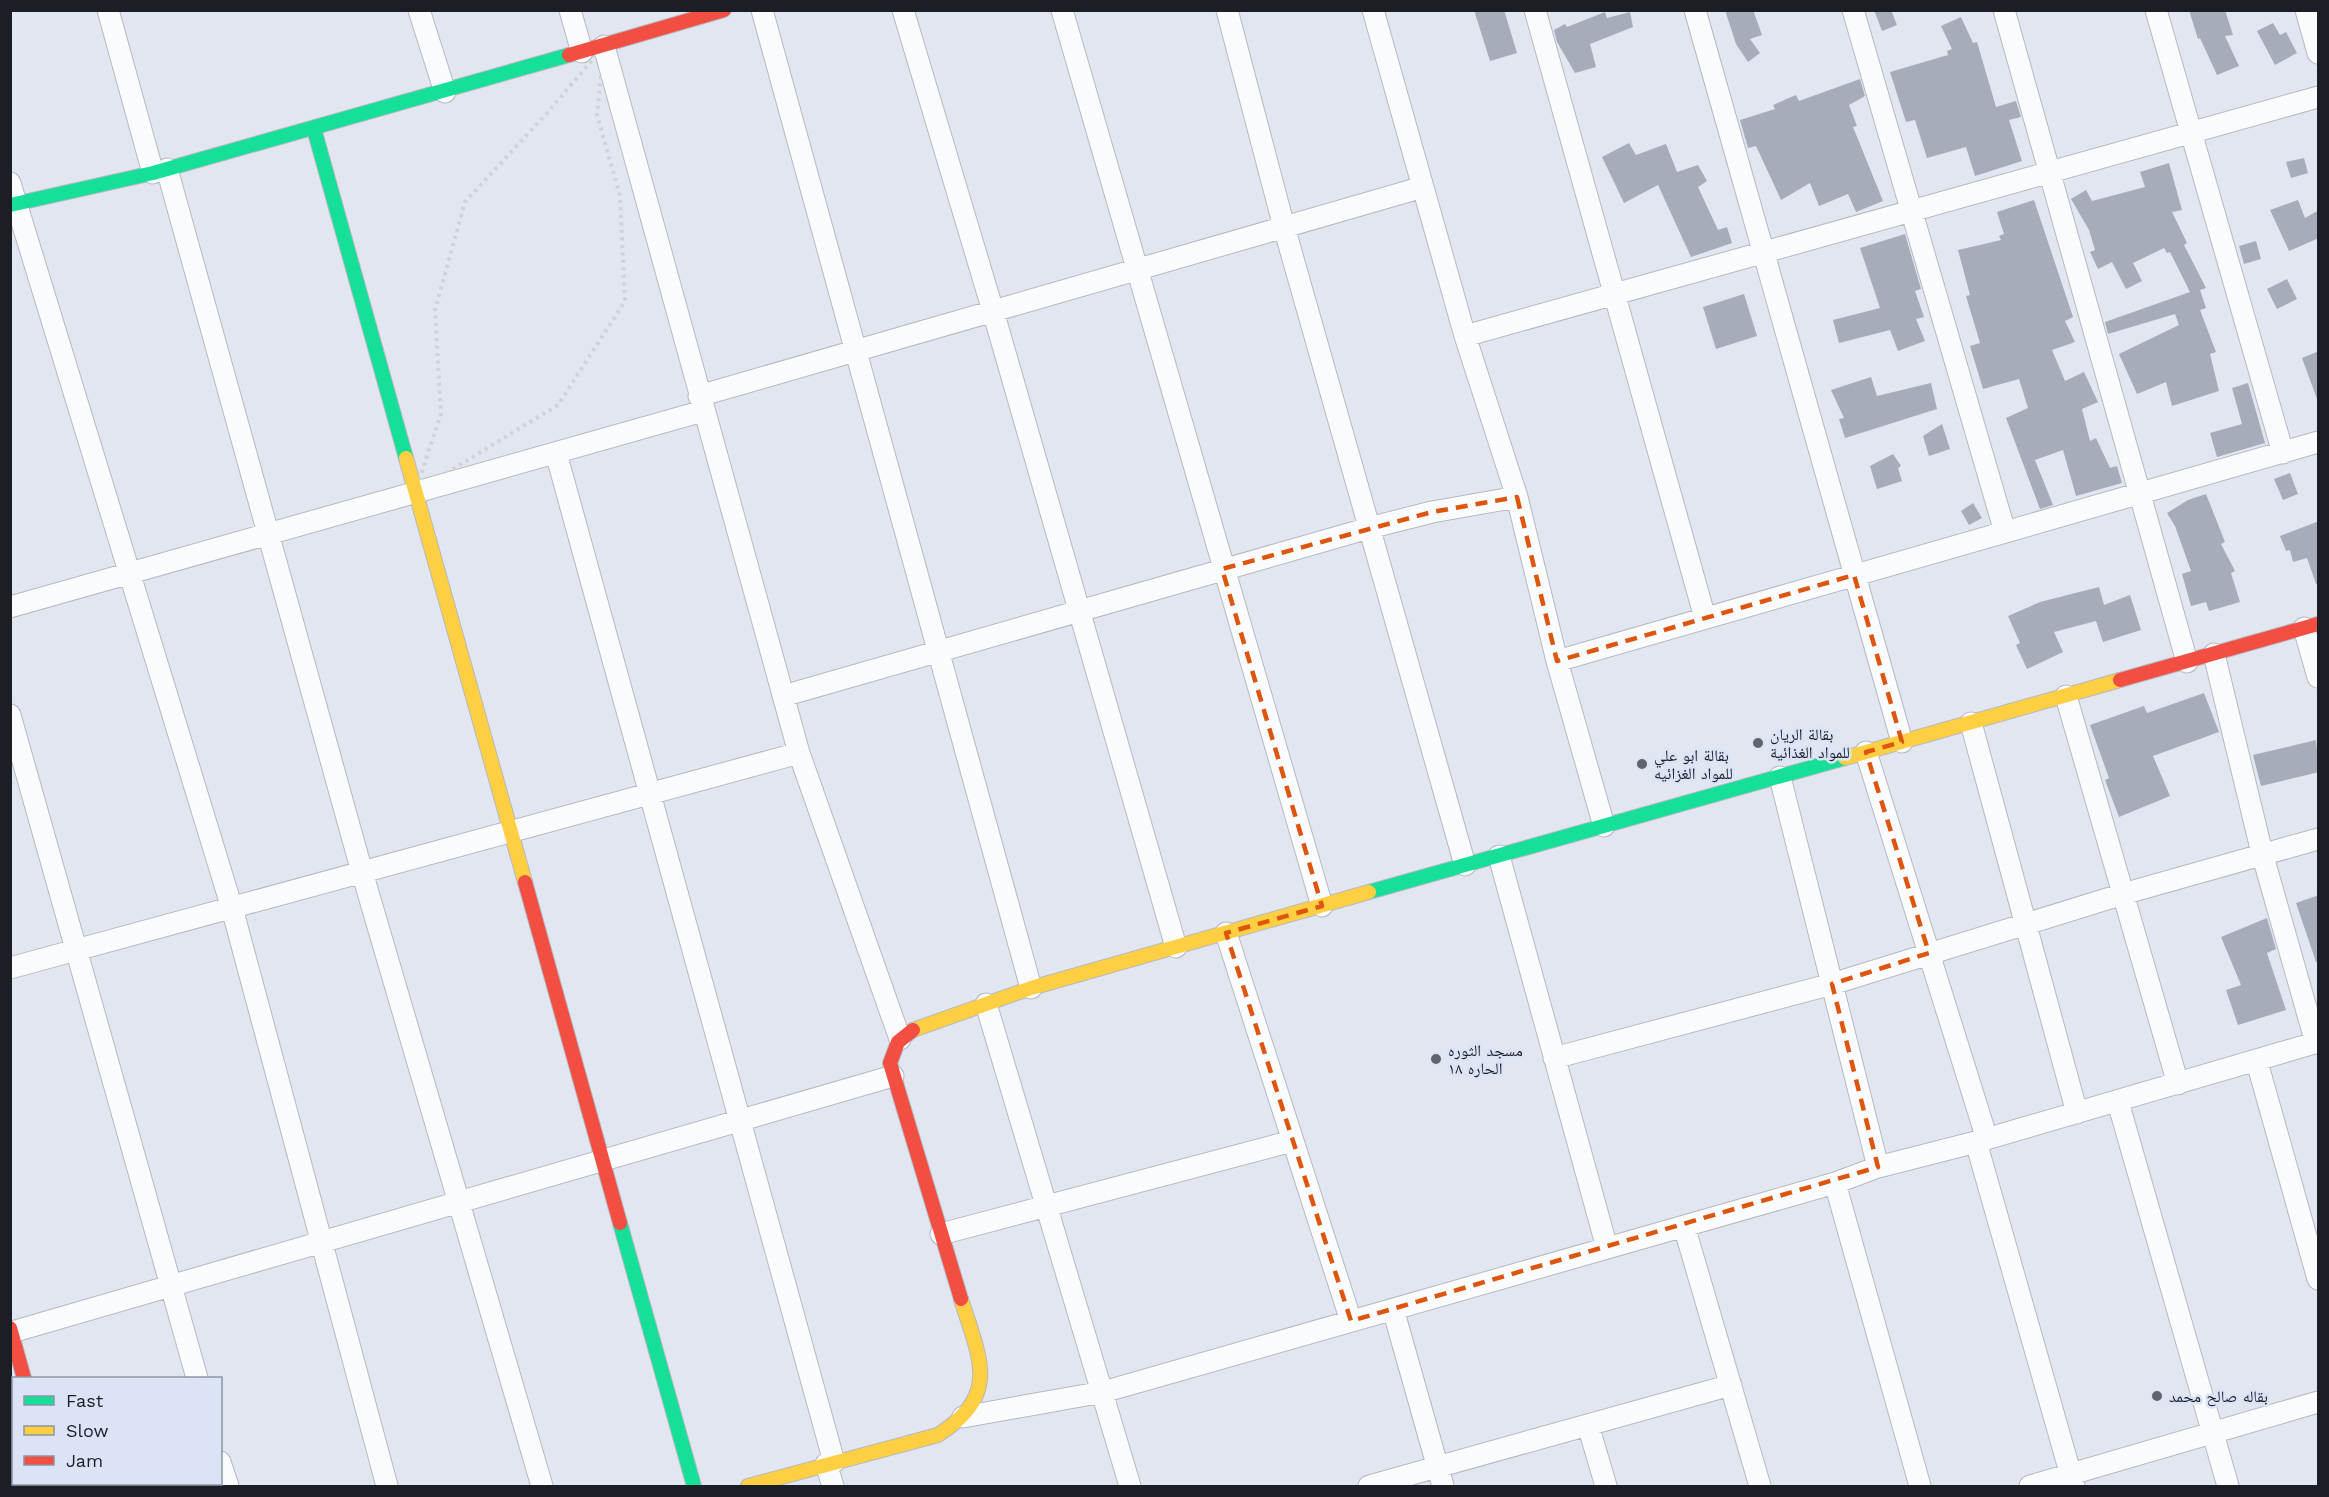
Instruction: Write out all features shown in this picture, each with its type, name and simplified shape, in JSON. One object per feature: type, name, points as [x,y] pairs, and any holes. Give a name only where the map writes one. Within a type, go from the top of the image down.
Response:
[{"type":"street","points":[[108,10],[160,171],[267,534],[362,872],[542,1486]]},
{"type":"street","points":[[419,10],[445,92]]},
{"type":"street","points":[[570,10],[582,52]]},
{"type":"street","points":[[14,205],[160,171],[314,129],[724,10]]},
{"type":"street","points":[[762,10],[1031,988]]},
{"type":"street","points":[[903,10],[993,311],[1176,947]]},
{"type":"street","points":[[1062,10],[1135,270],[1322,906]]},
{"type":"street","points":[[1227,10],[1284,227],[1465,866]]},
{"type":"street","points":[[1373,10],[1465,336],[1517,497],[1557,661],[1604,826]]},
{"type":"street","points":[[1535,10],[1705,618]]},
{"type":"street","points":[[1695,10],[1902,742]]},
{"type":"street","points":[[1853,10],[2006,532]]},
{"type":"street","points":[[2004,10],[2187,662]]},
{"type":"street","points":[[2156,10],[2283,453]]},
{"type":"street","points":[[2306,10],[2319,53]]},
{"type":"street","points":[[604,46],[799,753],[900,1039]]},
{"type":"street","points":[[1465,336],[2319,97]]},
{"type":"street","points":[[314,129],[694,1486]]},
{"type":"street","points":[[10,183],[14,205],[232,908],[387,1486]]},
{"type":"street","points":[[10,607],[556,453],[855,351],[1423,187]]},
{"type":"street","points":[[1557,661],[2319,442]]},
{"type":"street","points":[[556,453],[740,1120],[830,1463],[832,1486]]},
{"type":"street","points":[[783,696],[1222,568],[1369,528],[1432,512],[1517,497]]},
{"type":"street","points":[[748,1486],[938,1435],[963,1417],[977,1402],[982,1383],[979,1357],[893,1076],[891,1057],[900,1039],[918,1028],[1031,988],[2311,626],[2319,677]]},
{"type":"street","points":[[963,1417],[1103,1392],[1834,1183],[1878,1167],[2118,1102],[2317,1043],[2262,853],[2214,654]]},
{"type":"street","points":[[2066,696],[2178,1084]]},
{"type":"street","points":[[10,715],[197,1377]]},
{"type":"street","points":[[1971,723],[2077,1113]]},
{"type":"street","points":[[1866,752],[1929,953],[2073,1481]]},
{"type":"street","points":[[10,968],[799,753]]},
{"type":"street","points":[[1780,777],[1878,1167]]},
{"type":"street","points":[[1554,1058],[1832,984],[2123,894],[2262,853],[2319,839]]},
{"type":"street","points":[[1499,856],[1607,1248]]},
{"type":"street","points":[[1226,933],[1351,1322]]},
{"type":"street","points":[[986,1004],[1130,1486]]},
{"type":"street","points":[[2257,1062],[2319,1279]]},
{"type":"street","points":[[24,1377],[11,1330],[171,1286],[893,1076]]},
{"type":"street","points":[[2118,1102],[2228,1486]]},
{"type":"street","points":[[941,1234],[1292,1141]]},
{"type":"street","points":[[1834,1183],[1920,1486]]},
{"type":"street","points":[[1684,1226],[1760,1486]]},
{"type":"street","points":[[1393,1309],[1441,1477]]},
{"type":"street","points":[[1369,1486],[1441,1477],[1588,1425],[1731,1385]]},
{"type":"street","points":[[2030,1486],[2073,1481],[2212,1433],[2319,1402]]},
{"type":"street","points":[[1588,1425],[1606,1486]]},
{"type":"street","points":[[222,1468],[228,1486]]},
{"type":"path","points":[[415,492],[441,414],[435,310],[465,202],[548,112],[604,46]]},
{"type":"path","points":[[415,492],[558,405],[625,301],[620,196],[597,115],[604,46]]},
{"type":"highlighted area","points":[[1517,497],[1557,661],[1854,575],[1902,742],[1866,752],[1929,953],[1832,984],[1878,1167],[1351,1321],[1226,933],[1322,906],[1222,569],[1432,512]]},
{"type":"building","points":[[1474,10],[1504,10],[1517,53],[1490,61]]},
{"type":"building","points":[[1725,10],[1753,10],[1762,35],[1750,39],[1760,53],[1748,62],[1736,44]]},
{"type":"building","points":[[1874,10],[1891,10],[1897,25],[1882,31]]},
{"type":"building","points":[[2189,10],[2225,10],[2233,35],[2225,36],[2239,66],[2217,75],[2200,38],[2198,39]]},
{"type":"building","points":[[1605,12],[1607,18],[1630,12],[1633,27],[1590,44],[1596,67],[1575,73],[1557,42],[1554,30],[1565,24],[1567,27]]},
{"type":"building","points":[[1961,17],[1973,43],[1977,42],[1996,107],[2016,101],[2021,117],[2009,120],[2022,161],[1975,176],[1966,147],[1927,158],[1915,120],[1906,122],[1890,72],[1948,55],[1947,51],[1952,49],[1941,26]]},
{"type":"building","points":[[2273,23],[2280,35],[2286,32],[2297,53],[2275,65],[2257,31]]},
{"type":"building","points":[[1860,79],[1865,96],[1849,105],[1857,126],[1853,127],[1883,201],[1856,212],[1848,194],[1819,206],[1810,183],[1781,200],[1756,146],[1748,148],[1740,120],[1775,109],[1773,105],[1796,95],[1799,101]]},
{"type":"building","points":[[1629,143],[1636,155],[1666,144],[1677,172],[1698,165],[1707,181],[1698,187],[1718,230],[1727,227],[1732,243],[1691,257],[1658,185],[1624,203],[1602,157]]},
{"type":"building","points":[[2304,158],[2308,173],[2291,178],[2286,162]]},
{"type":"building","points":[[2169,163],[2182,210],[2172,212],[2187,243],[2184,245],[2206,288],[2200,290],[2206,308],[2200,310],[2216,352],[2210,354],[2219,391],[2172,406],[2166,382],[2137,394],[2119,354],[2179,325],[2175,314],[2108,334],[2105,322],[2190,292],[2170,252],[2167,253],[2164,248],[2133,263],[2142,281],[2126,289],[2112,262],[2098,269],[2090,252],[2095,250],[2089,230],[2071,199],[2086,190],[2092,201],[2145,187],[2140,172]]},
{"type":"building","points":[[2034,200],[2073,317],[2065,321],[2075,342],[2052,350],[2065,381],[2084,372],[2098,402],[2082,409],[2090,441],[2096,438],[2110,468],[2117,466],[2122,483],[2076,496],[2063,450],[2035,460],[2053,505],[2040,509],[2006,418],[2028,408],[2019,379],[1983,389],[1970,346],[1980,343],[1966,296],[1970,295],[1958,250],[2001,240],[1999,236],[2004,234],[1997,212]]},
{"type":"building","points":[[2298,200],[2305,218],[2319,210],[2319,238],[2289,251],[2270,210]]},
{"type":"building","points":[[1905,234],[1921,289],[1915,291],[1924,317],[1916,319],[1925,341],[1898,351],[1890,330],[1839,343],[1833,320],[1880,308],[1860,248]]},
{"type":"building","points":[[2256,241],[2261,259],[2244,264],[2239,246]]},
{"type":"building","points":[[2287,279],[2297,299],[2277,309],[2267,289]]},
{"type":"building","points":[[1744,294],[1757,336],[1716,349],[1703,307]]},
{"type":"building","points":[[2319,351],[2319,398],[2317,399],[2302,358]]},
{"type":"building","points":[[1871,377],[1877,396],[1931,383],[1937,409],[1845,438],[1839,419],[1844,418],[1831,390]]},
{"type":"building","points":[[2248,383],[2265,443],[2217,457],[2210,433],[2242,424],[2232,388]]},
{"type":"building","points":[[1942,424],[1950,449],[1929,456],[1923,436]]},
{"type":"building","points":[[1893,454],[1901,466],[1898,468],[1902,481],[1877,489],[1870,466]]},
{"type":"building","points":[[2290,473],[2298,494],[2283,500],[2274,479]]},
{"type":"building","points":[[2206,494],[2225,542],[2221,544],[2235,571],[2231,573],[2240,602],[2209,611],[2206,602],[2191,606],[2182,574],[2191,571],[2175,526],[2167,513],[2188,500]]},
{"type":"building","points":[[1973,503],[1982,518],[1969,525],[1961,511]]},
{"type":"building","points":[[2319,521],[2319,584],[2316,584],[2307,558],[2293,562],[2290,550],[2286,551],[2280,536]]},
{"type":"building","points":[[2099,587],[2104,605],[2130,595],[2141,630],[2103,642],[2096,621],[2054,632],[2063,652],[2027,669],[2016,645],[2020,643],[2008,616],[2040,602]]},
{"type":"building","points":[[2204,693],[2219,732],[2153,756],[2170,796],[2119,817],[2105,780],[2109,778],[2090,725],[2144,706],[2147,713]]},
{"type":"building","points":[[2316,740],[2319,772],[2261,786],[2253,755]]},
{"type":"building","points":[[2319,895],[2319,962],[2316,962],[2296,903]]},
{"type":"building","points":[[2267,918],[2276,949],[2267,953],[2286,1010],[2238,1025],[2226,990],[2241,985],[2221,937]]},
{"type":"traffic: fast","points":[[10,205],[153,173],[569,55]]},
{"type":"traffic: fast","points":[[314,129],[406,458]]},
{"type":"traffic: fast","points":[[1369,892],[1845,758]]},
{"type":"traffic: fast","points":[[620,1223],[694,1486]]},
{"type":"traffic: slow","points":[[406,458],[525,882]]},
{"type":"traffic: slow","points":[[1845,758],[2120,680]]},
{"type":"traffic: slow","points":[[913,1030],[1031,988],[1369,892]]},
{"type":"traffic: slow","points":[[748,1486],[938,1435],[958,1420],[971,1405],[978,1390],[980,1374],[979,1358],[961,1299]]},
{"type":"traffic: jam","points":[[569,55],[724,10]]},
{"type":"traffic: jam","points":[[2120,680],[2318,624]]},
{"type":"traffic: jam","points":[[525,882],[620,1223]]},
{"type":"traffic: jam","points":[[913,1030],[898,1042],[890,1063],[961,1299]]},
{"type":"traffic: jam","points":[[10,1328],[24,1377]]},
{"type":"place","name":"بقالة الريان للمواد الغذائية","points":[[1758,743]]},
{"type":"place","name":"بقالة ابو علي للمواد الغزائيه","points":[[1642,764]]},
{"type":"place","name":"مسجد الثوره الحاره ١٨","points":[[1436,1059]]},
{"type":"place","name":"بقاله صالح محمد","points":[[2157,1396]]}]
